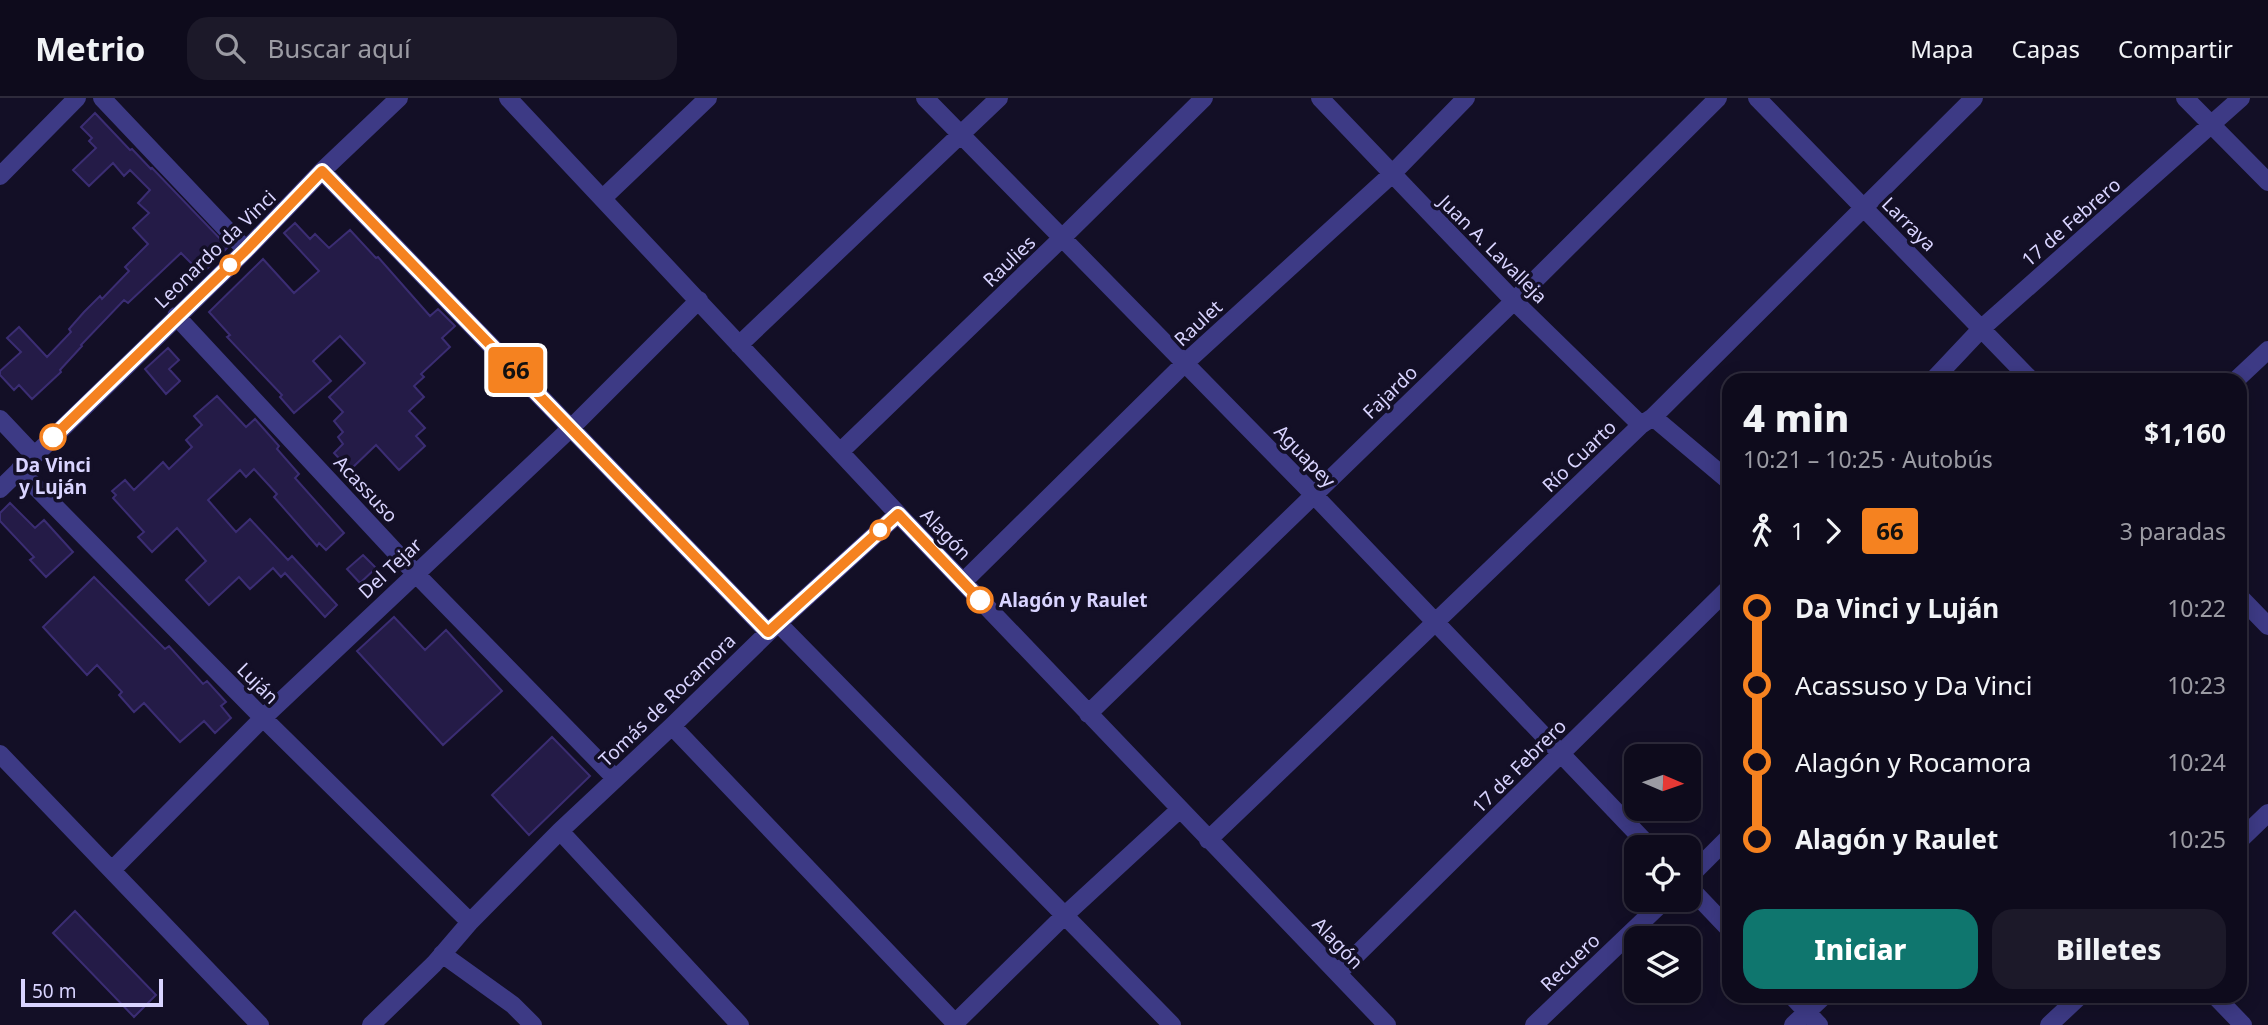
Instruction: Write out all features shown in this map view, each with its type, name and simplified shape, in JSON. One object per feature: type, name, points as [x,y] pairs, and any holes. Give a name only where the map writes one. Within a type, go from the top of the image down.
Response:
[{"type":"street","points":[[0,176],[77,98]]},
{"type":"street","points":[[102,98],[246,250]]},
{"type":"street","name":"Leonardo da Vinci","points":[[0,489],[246,250],[322,171],[400,98]]},
{"type":"street","name":"Alagón","points":[[508,98],[898,514],[1387,1025]]},
{"type":"street","points":[[603,198],[708,98]]},
{"type":"street","name":"Aguapey","points":[[925,98],[1313,494],[1638,835]]},
{"type":"street","points":[[739,345],[999,98]]},
{"type":"street","name":"Raulies","points":[[841,451],[1203,98]]},
{"type":"street","name":"Juan A. Lavalleja","points":[[1320,98],[1514,301],[1647,421],[1722,476]]},
{"type":"street","name":"Raulet","points":[[963,582],[1185,363],[1391,174],[1466,98]]},
{"type":"street","name":"Fajardo","points":[[1088,714],[1514,301],[1718,98]]},
{"type":"street","name":"Larraya","points":[[1757,98],[2024,373]]},
{"type":"street","name":"Río Cuarto","points":[[1208,840],[1647,421],[1975,98]]},
{"type":"street","points":[[2185,98],[2268,182]]},
{"type":"street","name":"17 de Febrero","points":[[1940,373],[1982,328],[2241,98]]},
{"type":"street","points":[[322,171],[572,427],[1066,915],[1172,1025]]},
{"type":"street","name":"Del Tejar","points":[[113,869],[263,718],[572,427],[699,300]]},
{"type":"street","name":"Acassuso","points":[[176,316],[415,573],[615,778]]},
{"type":"street","points":[[2243,373],[2268,350]]},
{"type":"street","points":[[0,419],[34,455]]},
{"type":"street","name":"Luján","points":[[19,470],[263,718],[470,922]]},
{"type":"street","name":"Tomás de Rocamora","points":[[371,1025],[560,831],[773,627],[898,514]]},
{"type":"street","name":"17 de Febrero","points":[[1338,973],[1722,595]]},
{"type":"street","points":[[2247,604],[2268,626]]},
{"type":"street","points":[[672,726],[955,1024],[1066,915],[1179,810]]},
{"type":"street","points":[[0,754],[260,1025]]},
{"type":"street","points":[[2247,834],[2268,813]]},
{"type":"street","points":[[560,831],[740,1025]]},
{"type":"street","points":[[1701,865],[1722,844]]},
{"type":"street","points":[[1701,900],[1722,922]]},
{"type":"street","name":"Recuero","points":[[1534,1025],[1652,912]]},
{"type":"street","points":[[442,954],[513,1005],[533,1025]]},
{"type":"street","points":[[1793,1025],[1813,1018],[1799,1003]]},
{"type":"street","points":[[2049,1025],[2073,1003]]},
{"type":"street","points":[[2222,1003],[2244,1025]]},
{"type":"building","points":[[95,113],[228,247],[202,274],[181,253],[128,303],[124,300],[81,345],[61,372],[32,399],[19,385],[14,390],[0,375],[0,371],[21,352],[7,338],[19,327],[47,357],[71,332],[69,329],[84,312],[100,296],[102,299],[129,271],[125,267],[148,244],[133,228],[149,213],[138,203],[150,190],[130,170],[124,176],[113,163],[89,186],[73,170],[96,148],[89,141],[92,138],[81,127]]},
{"type":"building","points":[[295,223],[310,239],[315,234],[329,248],[350,230],[376,258],[378,257],[430,316],[438,309],[455,326],[442,338],[450,347],[421,374],[424,377],[414,386],[424,397],[409,411],[425,428],[416,436],[425,446],[399,470],[376,445],[350,470],[334,453],[343,444],[338,437],[343,432],[334,421],[343,412],[329,397],[365,363],[340,336],[313,361],[331,381],[294,413],[280,397],[282,395],[227,337],[230,335],[209,312],[263,259],[294,293],[319,271],[284,233]]},
{"type":"building","points":[[168,348],[179,360],[169,369],[180,381],[166,394],[145,369]]},
{"type":"building","points":[[217,396],[246,427],[255,419],[299,474],[295,478],[344,533],[326,550],[319,543],[317,546],[274,497],[277,494],[254,469],[246,477],[240,470],[208,500],[236,532],[250,519],[288,560],[292,556],[337,605],[325,617],[285,573],[281,577],[273,568],[250,589],[239,577],[209,605],[186,580],[206,561],[177,528],[152,552],[138,537],[144,532],[113,498],[116,495],[112,491],[125,480],[134,490],[163,462],[169,469],[192,447],[186,440],[202,425],[194,416]]},
{"type":"building","points":[[10,503],[35,528],[44,520],[73,552],[46,577],[30,560],[34,557],[0,521],[0,513]]},
{"type":"building","points":[[363,555],[376,568],[360,583],[347,569]]},
{"type":"building","points":[[94,577],[165,649],[169,646],[203,684],[207,681],[226,702],[221,706],[231,718],[215,733],[204,721],[180,742],[144,703],[134,712],[119,695],[122,692],[97,665],[87,675],[43,627]]},
{"type":"building","points":[[394,617],[425,650],[446,630],[502,691],[443,745],[357,651]]},
{"type":"building","points":[[552,737],[590,776],[529,835],[492,795]]},
{"type":"building","points":[[75,911],[156,995],[134,1017],[53,933]]},
{"type":"bus line","name":"66","points":[[53,437],[246,250],[322,171],[768,632],[898,514],[980,600]]},
{"type":"place","name":"Da Vinci y Luján","points":[[53,437]]},
{"type":"place","name":"Alagón y Raulet","points":[[980,600]]}]
